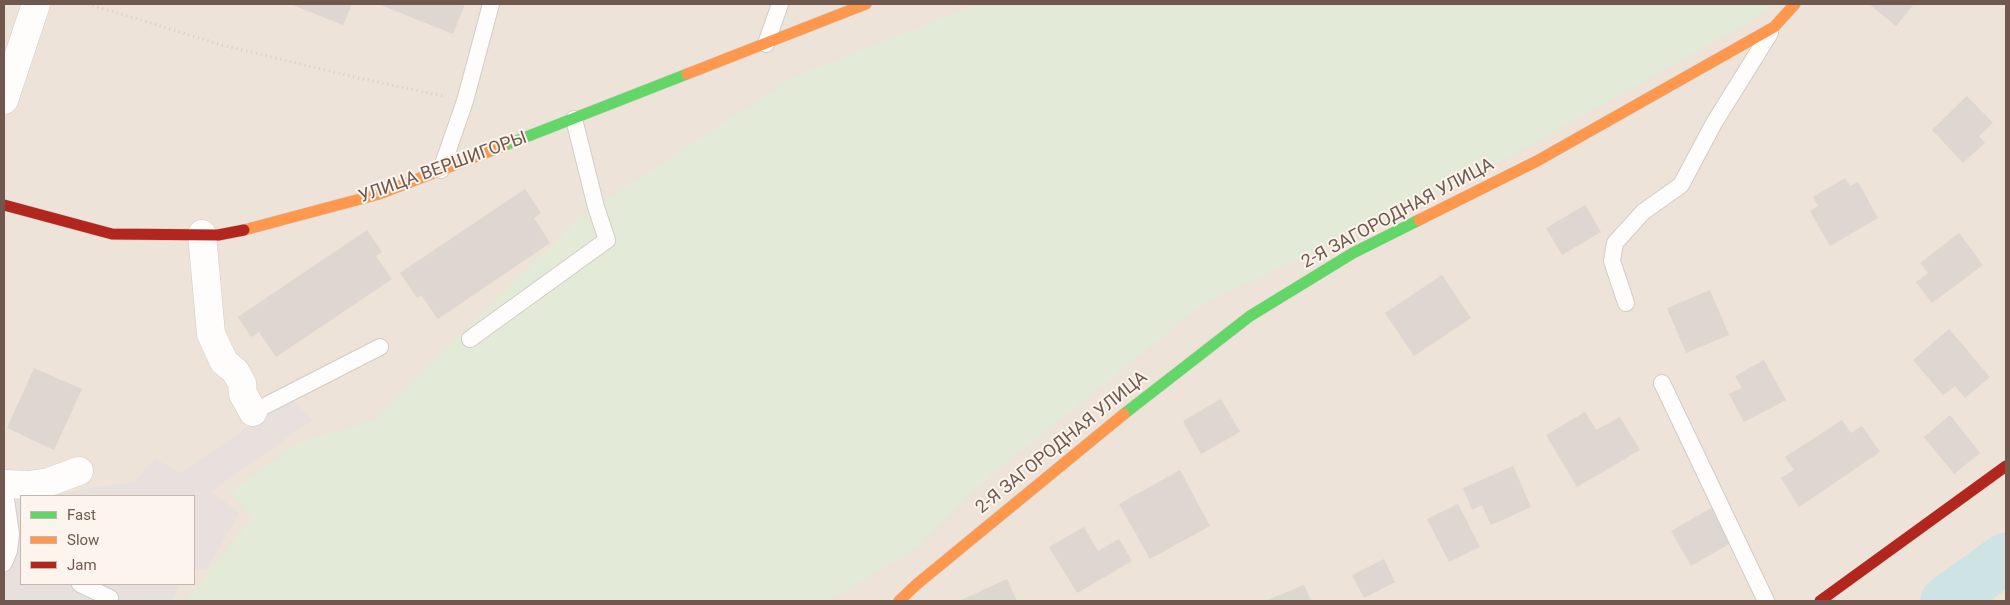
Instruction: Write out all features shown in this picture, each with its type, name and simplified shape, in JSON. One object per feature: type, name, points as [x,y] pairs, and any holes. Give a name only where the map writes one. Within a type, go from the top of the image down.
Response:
[{"type":"street","points":[[4,100],[36,4]]},
{"type":"street","name":"УЛИЦА ВЕРШИГОРЫ","points":[[4,205],[112,234],[218,235],[379,194],[866,4]]},
{"type":"street","name":"2-Я ЗАГОРОДНАЯ УЛИЦА","points":[[899,601],[916,584],[1090,441],[1250,316],[1353,253],[1537,161],[1774,27],[1795,4]]},
{"type":"street","points":[[202,234],[211,334],[224,362],[235,371],[242,383],[242,394],[253,412]]},
{"type":"street","points":[[1820,601],[2006,466]]},
{"type":"street","points":[[4,485],[49,482],[79,471]]},
{"type":"lane","points":[[441,170],[465,101],[491,4]]},
{"type":"lane","points":[[766,44],[780,4]]},
{"type":"lane","points":[[1626,303],[1612,261],[1615,243],[1643,212],[1681,185],[1714,123],[1774,27]]},
{"type":"lane","points":[[470,339],[607,240],[596,207],[574,119]]},
{"type":"lane","points":[[253,412],[380,347]]},
{"type":"lane","points":[[1662,383],[1766,601]]},
{"type":"lane","points":[[4,485],[11,534],[11,557]]},
{"type":"lane","points":[[82,585],[110,598],[108,601]]},
{"type":"path","points":[[88,4],[222,45],[358,78],[465,101]]},
{"type":"shaded area","points":[[4,4],[2006,4],[2006,601],[4,601]]},
{"type":"shaded area","points":[[290,398],[312,420],[210,492],[239,512],[207,570],[195,569],[195,495],[45,495],[134,482],[155,459],[181,473]]},
{"type":"shaded area","points":[[20,499],[20,585],[180,585],[171,601],[4,601],[4,516],[15,500]]},
{"type":"green space","points":[[978,4],[1774,4],[1758,17],[1492,167],[1204,304],[988,478],[916,549],[828,601],[185,601],[252,518],[231,492],[299,442],[373,421],[581,216],[795,76]]},
{"type":"building","points":[[290,4],[352,4],[343,25]]},
{"type":"building","points":[[378,4],[465,4],[453,34]]},
{"type":"building","points":[[1869,4],[1914,4],[1896,26]]},
{"type":"building","points":[[1967,96],[1993,123],[1979,136],[1985,143],[1963,163],[1932,130]]},
{"type":"building","points":[[1845,178],[1850,186],[1858,182],[1878,218],[1830,246],[1810,211],[1818,206],[1813,197]]},
{"type":"building","points":[[525,189],[541,213],[534,218],[550,243],[438,319],[421,295],[417,298],[400,273]]},
{"type":"building","points":[[1585,205],[1601,232],[1562,255],[1546,228]]},
{"type":"building","points":[[367,230],[382,252],[376,256],[392,279],[276,357],[259,332],[251,337],[238,317]]},
{"type":"building","points":[[1959,233],[1983,265],[1932,303],[1916,282],[1928,273],[1920,263]]},
{"type":"building","points":[[1442,275],[1471,318],[1414,356],[1385,313]]},
{"type":"building","points":[[1710,290],[1729,335],[1686,353],[1667,308]]},
{"type":"building","points":[[1949,329],[1990,377],[1965,398],[1955,386],[1943,395],[1913,360]]},
{"type":"building","points":[[1764,360],[1786,400],[1744,422],[1729,394],[1742,388],[1735,376]]},
{"type":"building","points":[[34,368],[82,389],[54,450],[7,428]]},
{"type":"building","points":[[1221,399],[1240,432],[1201,454],[1183,421]]},
{"type":"building","points":[[1585,412],[1596,430],[1620,417],[1640,450],[1577,487],[1546,435]]},
{"type":"building","points":[[1950,415],[1980,453],[1954,474],[1924,437]]},
{"type":"building","points":[[1842,420],[1851,433],[1862,426],[1880,452],[1799,507],[1781,478],[1794,470],[1785,457]]},
{"type":"building","points":[[1513,466],[1531,507],[1491,525],[1482,505],[1472,510],[1463,488]]},
{"type":"building","points":[[1180,470],[1210,526],[1150,559],[1119,504]]},
{"type":"building","points":[[1458,504],[1480,547],[1449,562],[1427,519]]},
{"type":"building","points":[[1711,508],[1731,543],[1691,566],[1671,531]]},
{"type":"building","points":[[1084,527],[1098,551],[1119,539],[1132,561],[1077,593],[1049,547]]},
{"type":"building","points":[[1384,559],[1395,582],[1364,598],[1352,575]]},
{"type":"building","points":[[1007,579],[1017,601],[959,601]]},
{"type":"building","points":[[1304,585],[1311,601],[1265,601]]},
{"type":"waterway","points":[[1946,601],[2006,558]]},
{"type":"traffic: fast","points":[[503,146],[687,74]]},
{"type":"traffic: fast","points":[[1124,414],[1250,316],[1353,253],[1419,220]]},
{"type":"traffic: slow","points":[[687,74],[866,4]]},
{"type":"traffic: slow","points":[[1419,220],[1537,161],[1774,27],[1795,4]]},
{"type":"traffic: slow","points":[[244,230],[379,194],[503,146]]},
{"type":"traffic: slow","points":[[899,601],[917,584],[1124,414]]},
{"type":"traffic: jam","points":[[4,205],[112,234],[218,235],[244,230]]},
{"type":"traffic: jam","points":[[1820,601],[2006,466]]}]
